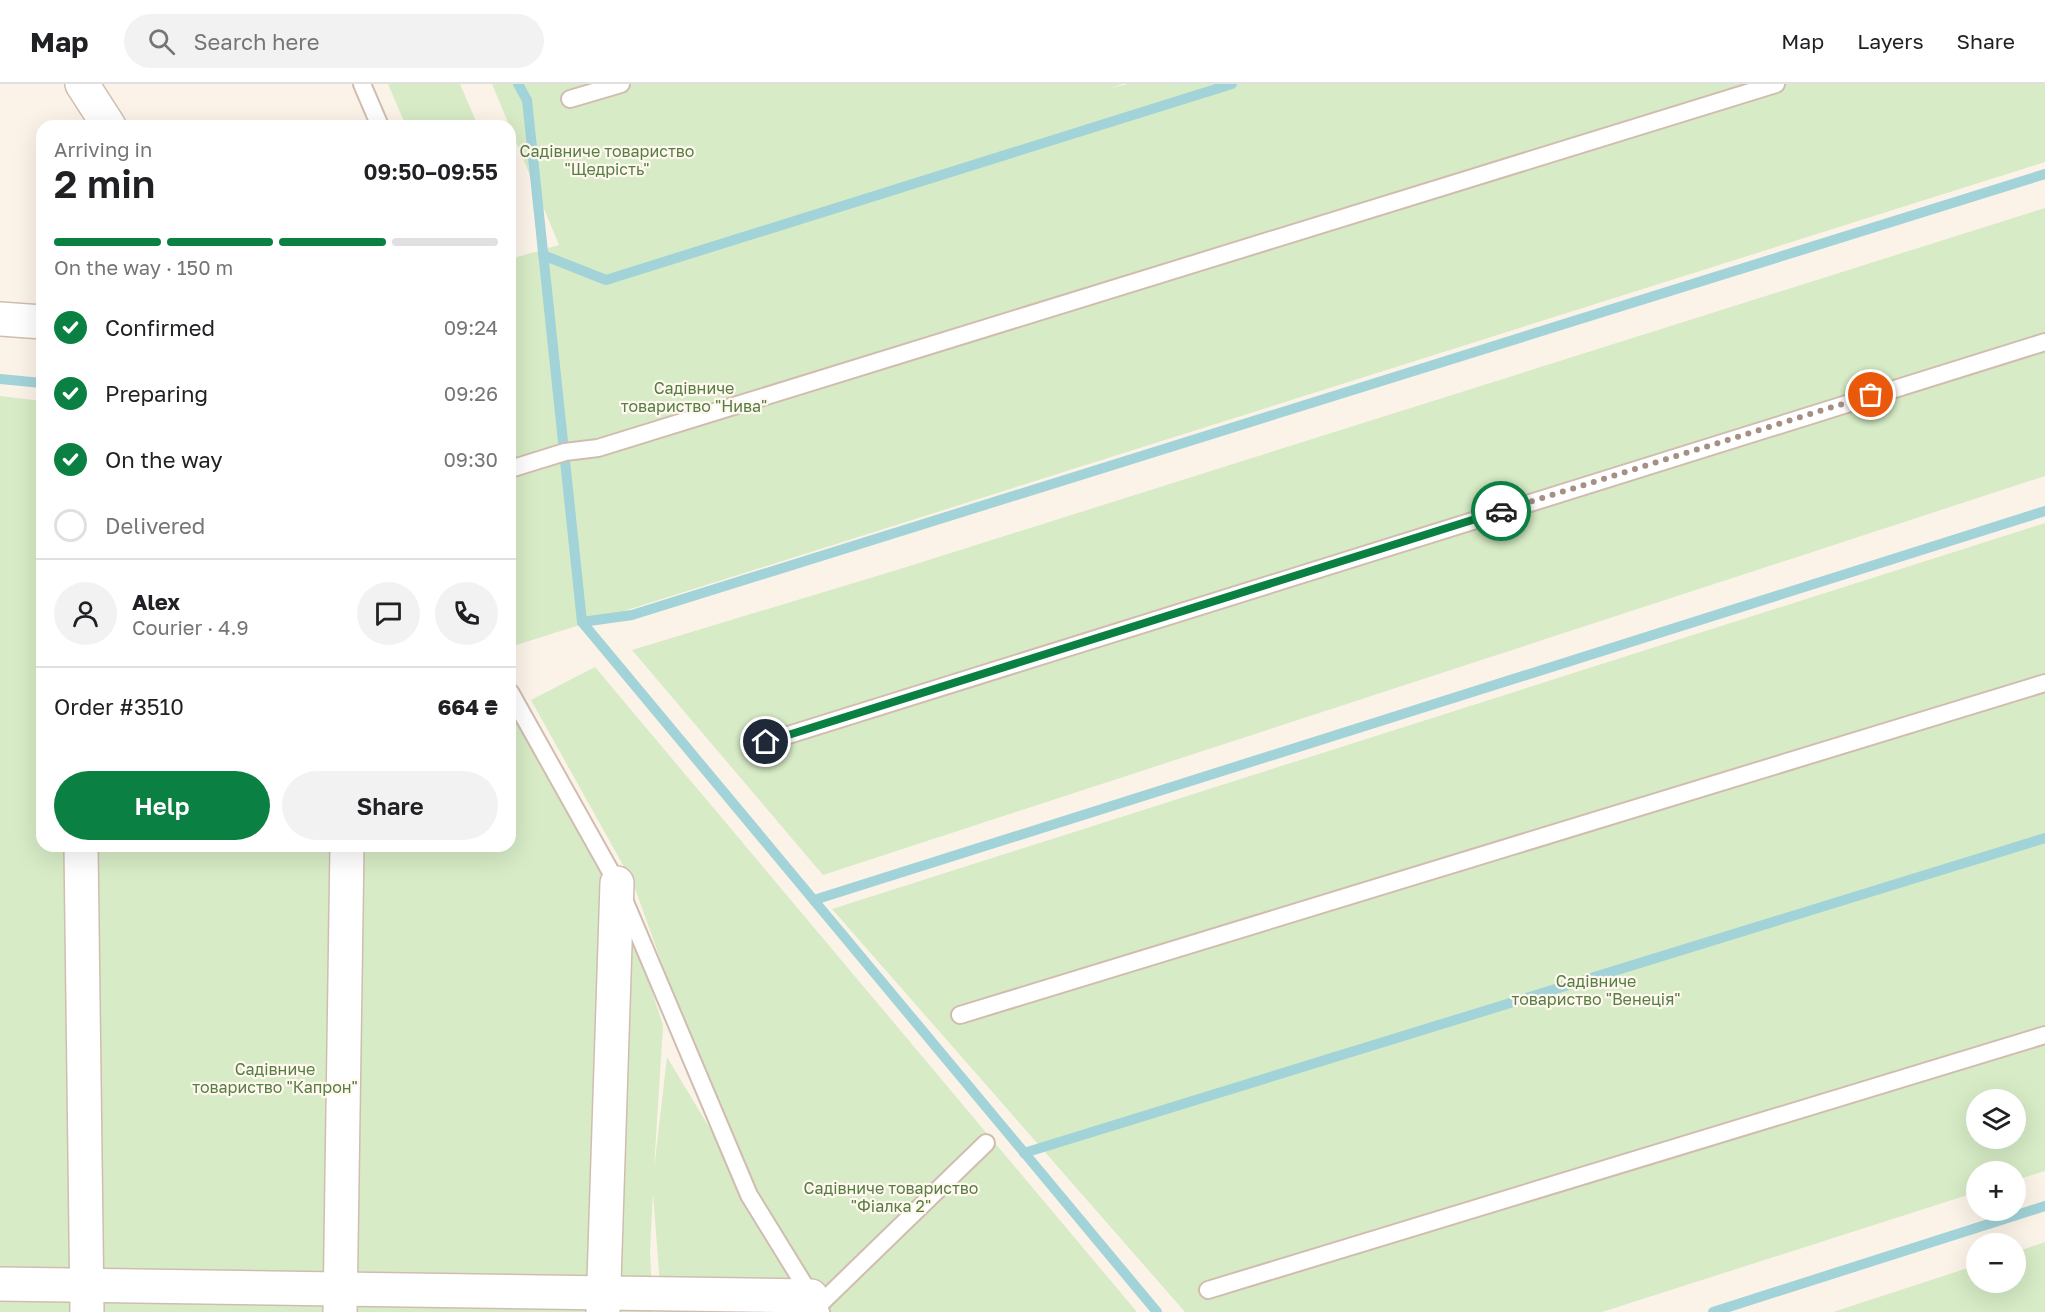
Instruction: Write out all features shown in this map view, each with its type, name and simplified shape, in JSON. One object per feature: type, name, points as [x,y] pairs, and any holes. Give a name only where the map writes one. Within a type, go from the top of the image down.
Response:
[{"type":"street","points":[[82,84],[105,120]]},
{"type":"street","points":[[0,319],[36,322]]},
{"type":"street","points":[[81,852],[87,1299]]},
{"type":"street","points":[[340,1300],[347,852]]},
{"type":"street","points":[[603,1302],[617,883]]},
{"type":"street","points":[[0,1284],[87,1299],[816,1305]]},
{"type":"lane","points":[[363,84],[378,120]]},
{"type":"lane","points":[[570,99],[621,84]]},
{"type":"lane","points":[[516,467],[565,452],[609,445],[1776,84]]},
{"type":"lane","points":[[766,742],[2045,342]]},
{"type":"lane","points":[[960,1015],[2045,683]]},
{"type":"lane","points":[[516,703],[617,883],[748,1196],[816,1305],[986,1143]]},
{"type":"lane","points":[[1208,1290],[2045,1035]]},
{"type":"green space","points":[[388,84],[460,84],[475,120],[403,120]]},
{"type":"green space","name":"Садівниче товариство \"Нива\"","points":[[492,84],[1123,84],[1109,89],[1127,84],[2045,84],[2045,162],[516,645],[516,257],[559,245],[516,142],[516,120],[507,120]]},
{"type":"green space","points":[[2045,208],[2045,476],[823,875],[632,650],[900,569]]},
{"type":"green space","name":"Садівниче товариство \"Капрон\"","points":[[0,396],[36,400],[36,852],[516,852],[516,703],[617,883],[663,1025],[654,1169],[667,1057],[820,1312],[662,1312],[653,1193],[650,1251],[653,1312],[0,1312]]},
{"type":"green space","name":"Садівниче товариство \"Венеція\"","points":[[2045,523],[2045,1171],[2026,1177],[2026,1161],[1966,1161],[1966,1196],[1602,1312],[1185,1312],[832,909]]},
{"type":"green space","name":"Садівниче товариство \"Фіалка 2\"","points":[[595,667],[1137,1312],[826,1312],[725,1139],[633,883],[531,700]]},
{"type":"green space","points":[[2045,1242],[2045,1312],[1833,1312],[1966,1269],[1966,1293],[2026,1293],[2026,1249]]},
{"type":"waterway","points":[[518,84],[527,100],[582,622],[1157,1312]]},
{"type":"waterway","points":[[543,255],[606,280],[1232,84]]},
{"type":"waterway","points":[[582,622],[632,615],[2045,174]]},
{"type":"waterway","points":[[0,379],[36,382]]},
{"type":"waterway","points":[[814,900],[2045,511]]},
{"type":"waterway","points":[[1024,1153],[2045,838]]},
{"type":"waterway","points":[[1713,1312],[2045,1206]]},
{"type":"way so far","points":[[1501,511],[1871,395]]},
{"type":"route","points":[[766,742],[1501,511]]},
{"type":"park label","name":"Садівниче товариство \"Щедрість\"","points":[[607,160]]}]
